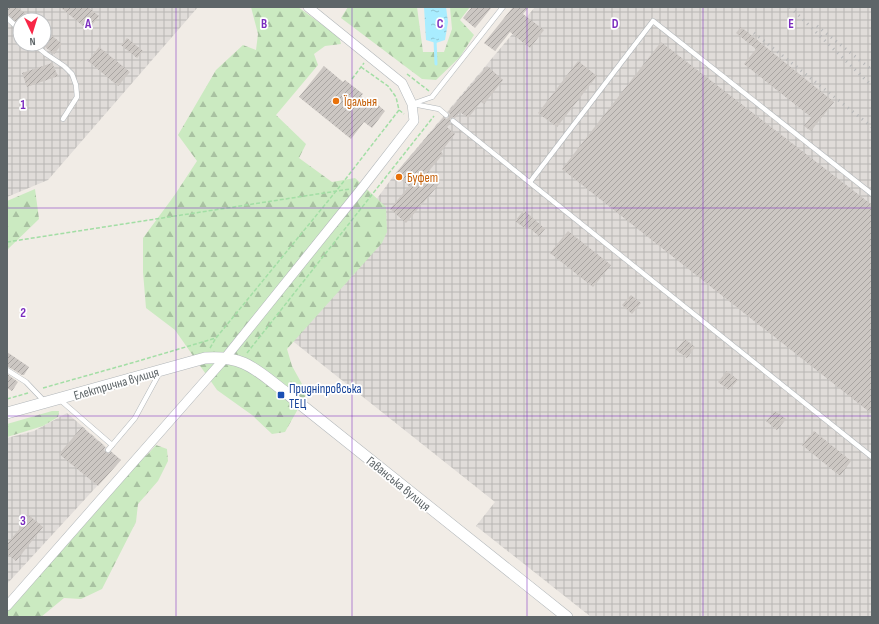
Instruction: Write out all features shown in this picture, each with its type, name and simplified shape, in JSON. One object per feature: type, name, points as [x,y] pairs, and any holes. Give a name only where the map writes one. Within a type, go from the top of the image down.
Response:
[{"type":"street","points":[[7,606],[226,357],[414,121],[412,104],[402,83],[308,7]]},
{"type":"street","name":"Гаванська вулиця","points":[[226,357],[240,361],[252,367],[284,391],[566,617]]},
{"type":"street","name":"Електрична вулиця","points":[[7,413],[205,358],[226,357]]},
{"type":"lane","points":[[412,104],[432,97],[504,7]]},
{"type":"lane","points":[[530,182],[653,21],[872,194]]},
{"type":"lane","points":[[44,52],[64,66],[72,74],[76,85],[77,97],[63,119]]},
{"type":"lane","points":[[412,104],[439,110],[446,115]]},
{"type":"lane","points":[[453,121],[872,457]]},
{"type":"lane","points":[[7,370],[36,390],[46,403]]},
{"type":"lane","points":[[58,399],[110,447],[135,418],[161,371]]},
{"type":"path","points":[[352,79],[369,56]]},
{"type":"path","points":[[361,67],[388,86],[396,97],[399,110],[414,121]]},
{"type":"path","points":[[240,361],[439,110]]},
{"type":"path","points":[[7,242],[336,190],[362,188]]},
{"type":"path","points":[[7,399],[216,338]]},
{"type":"shaded area","points":[[7,7],[198,7],[48,180],[7,197]]},
{"type":"shaded area","points":[[535,7],[872,7],[872,617],[591,617],[476,526],[495,502],[280,331],[395,174]]},
{"type":"shaded area","points":[[67,413],[121,460],[7,584],[7,438],[34,431]]},
{"type":"green space","points":[[251,7],[298,7],[324,26],[338,32],[341,44],[325,46],[314,54],[318,65],[276,115],[306,144],[299,158],[332,182],[355,178],[386,207],[387,232],[382,243],[287,349],[292,366],[307,393],[285,432],[272,434],[252,415],[217,390],[175,330],[146,308],[143,272],[143,238],[174,196],[197,161],[178,135],[216,70],[243,45],[256,50],[258,34]]},
{"type":"green space","points":[[348,7],[417,7],[423,52],[444,52],[452,29],[450,7],[470,7],[460,20],[474,35],[460,57],[436,80],[422,79],[341,18]]},
{"type":"green space","points":[[35,189],[39,219],[7,250],[7,201]]},
{"type":"green space","points":[[52,411],[59,411],[58,417],[43,426],[7,437],[7,424]]},
{"type":"green space","points":[[156,445],[167,449],[168,461],[158,481],[138,504],[136,522],[102,589],[81,599],[64,598],[41,617],[7,617],[7,612],[132,468]]},
{"type":"water","points":[[424,7],[446,7],[448,22],[445,40],[436,43],[426,40]]},
{"type":"building","points":[[7,7],[17,7],[23,12],[12,12],[12,18],[7,14]]},
{"type":"building","points":[[60,7],[88,7],[99,16],[88,30]]},
{"type":"building","points":[[472,7],[492,7],[475,28],[463,18]]},
{"type":"building","points":[[513,7],[529,7],[523,14],[544,30],[530,48],[510,32],[495,51],[484,43]]},
{"type":"building","points":[[741,27],[834,102],[811,131],[804,126],[811,117],[744,64],[756,49],[736,33]]},
{"type":"building","points":[[52,36],[62,44],[54,54],[52,52]]},
{"type":"building","points":[[127,38],[143,51],[137,58],[121,45]]},
{"type":"building","points":[[661,42],[872,205],[872,414],[562,169]]},
{"type":"building","points":[[99,47],[130,72],[118,86],[88,61]]},
{"type":"building","points":[[578,61],[597,76],[557,127],[538,113]]},
{"type":"building","points":[[52,63],[58,76],[27,87],[22,73]]},
{"type":"building","name":"Їдальня","points":[[324,66],[343,82],[345,80],[363,94],[361,96],[376,108],[378,105],[385,111],[372,128],[364,122],[351,139],[299,97]]},
{"type":"building","points":[[487,66],[503,80],[484,104],[481,102],[468,118],[460,112],[455,118],[452,117],[450,119],[450,124],[447,127],[455,134],[441,152],[443,154],[428,172],[440,183],[406,223],[390,209],[409,186],[395,174],[443,118],[447,119],[449,117],[450,114],[448,112]]},
{"type":"building","points":[[524,210],[545,229],[539,236],[528,227],[526,229],[515,221]]},
{"type":"building","points":[[568,231],[611,265],[593,287],[550,253]]},
{"type":"building","points":[[631,295],[641,303],[632,314],[622,305]]},
{"type":"building","points":[[685,339],[695,347],[687,358],[676,350]]},
{"type":"building","points":[[7,352],[29,367],[24,375],[7,366]]},
{"type":"building","points":[[727,371],[738,380],[729,390],[718,382]]},
{"type":"building","points":[[7,374],[18,382],[12,391],[7,388]]},
{"type":"building","points":[[775,411],[786,419],[777,430],[766,421]]},
{"type":"building","points":[[82,427],[105,447],[104,450],[106,453],[109,454],[111,452],[121,460],[98,486],[59,454]]},
{"type":"building","points":[[814,431],[851,461],[840,476],[802,445]]},
{"type":"building","points":[[30,516],[43,527],[16,561],[7,554],[7,544]]},
{"type":"waterway","points":[[435,40],[436,64]]},
{"type":"railway","points":[[790,7],[872,86]]},
{"type":"railway","points":[[817,26],[872,70]]},
{"type":"railway","points":[[754,33],[872,127]]},
{"type":"place","name":"Їдальня","points":[[336,101]]},
{"type":"place","name":"Буфет","points":[[399,177]]},
{"type":"place","name":"Придніпровська ТЕЦ","points":[[281,395]]}]
